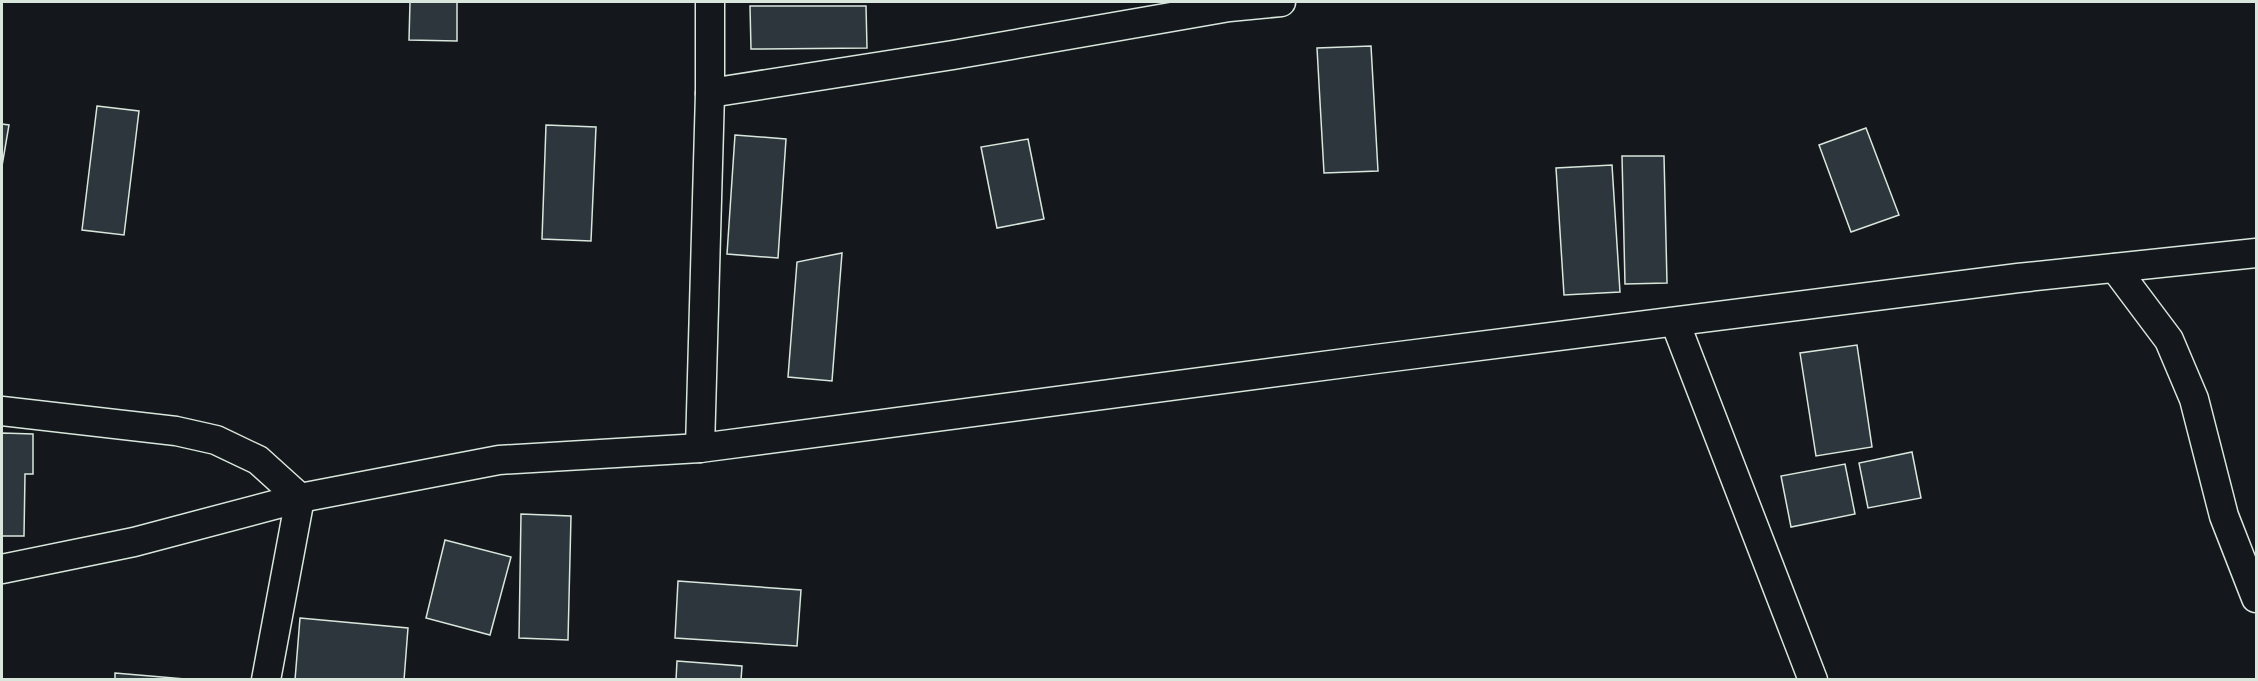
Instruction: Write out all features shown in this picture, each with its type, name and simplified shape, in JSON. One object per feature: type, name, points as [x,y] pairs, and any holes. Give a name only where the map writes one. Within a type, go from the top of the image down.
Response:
[{"type":"street","points":[[700,448],[710,93],[710,2]]},
{"type":"street","points":[[710,93],[953,55],[1229,7],[1281,2]]},
{"type":"street","points":[[2,569],[134,542],[300,498],[499,460],[700,448],[2018,278],[2256,253]]},
{"type":"street","points":[[2115,268],[2169,340],[2194,399],[2224,516],[2256,598]]},
{"type":"street","points":[[1676,322],[1805,677]]},
{"type":"street","points":[[2,411],[176,431],[216,440],[258,460],[300,498]]},
{"type":"street","points":[[266,680],[300,498]]},
{"type":"building","points":[[410,2],[457,2],[457,41],[409,40]]},
{"type":"building","points":[[750,6],[866,6],[867,48],[751,49]]},
{"type":"building","points":[[1371,46],[1378,171],[1324,173],[1317,48]]},
{"type":"building","points":[[97,106],[139,111],[124,235],[82,230]]},
{"type":"building","points":[[2,124],[9,125],[2,166]]},
{"type":"building","points":[[546,125],[596,127],[591,241],[542,239]]},
{"type":"building","points":[[1866,128],[1899,215],[1851,232],[1819,145]]},
{"type":"building","points":[[735,135],[786,139],[778,258],[727,254]]},
{"type":"building","points":[[1028,139],[1044,219],[997,228],[981,147]]},
{"type":"building","points":[[1622,156],[1664,156],[1667,283],[1625,284]]},
{"type":"building","points":[[1612,165],[1620,292],[1564,295],[1556,168]]},
{"type":"building","points":[[842,253],[832,381],[788,377],[797,262]]},
{"type":"building","points":[[1857,345],[1872,447],[1816,456],[1800,353]]},
{"type":"building","points":[[2,433],[33,434],[33,474],[25,474],[24,536],[2,536]]},
{"type":"building","points":[[1912,452],[1921,498],[1868,508],[1859,463]]},
{"type":"building","points":[[1845,464],[1855,514],[1791,527],[1781,476]]},
{"type":"building","points":[[521,514],[571,516],[568,640],[519,638]]},
{"type":"building","points":[[445,540],[511,557],[490,635],[426,618]]},
{"type":"building","points":[[678,581],[801,590],[797,646],[675,638]]},
{"type":"building","points":[[300,618],[408,628],[404,680],[295,680]]},
{"type":"building","points":[[677,661],[742,666],[741,680],[676,680]]},
{"type":"building","points":[[115,673],[197,680],[115,680]]}]
